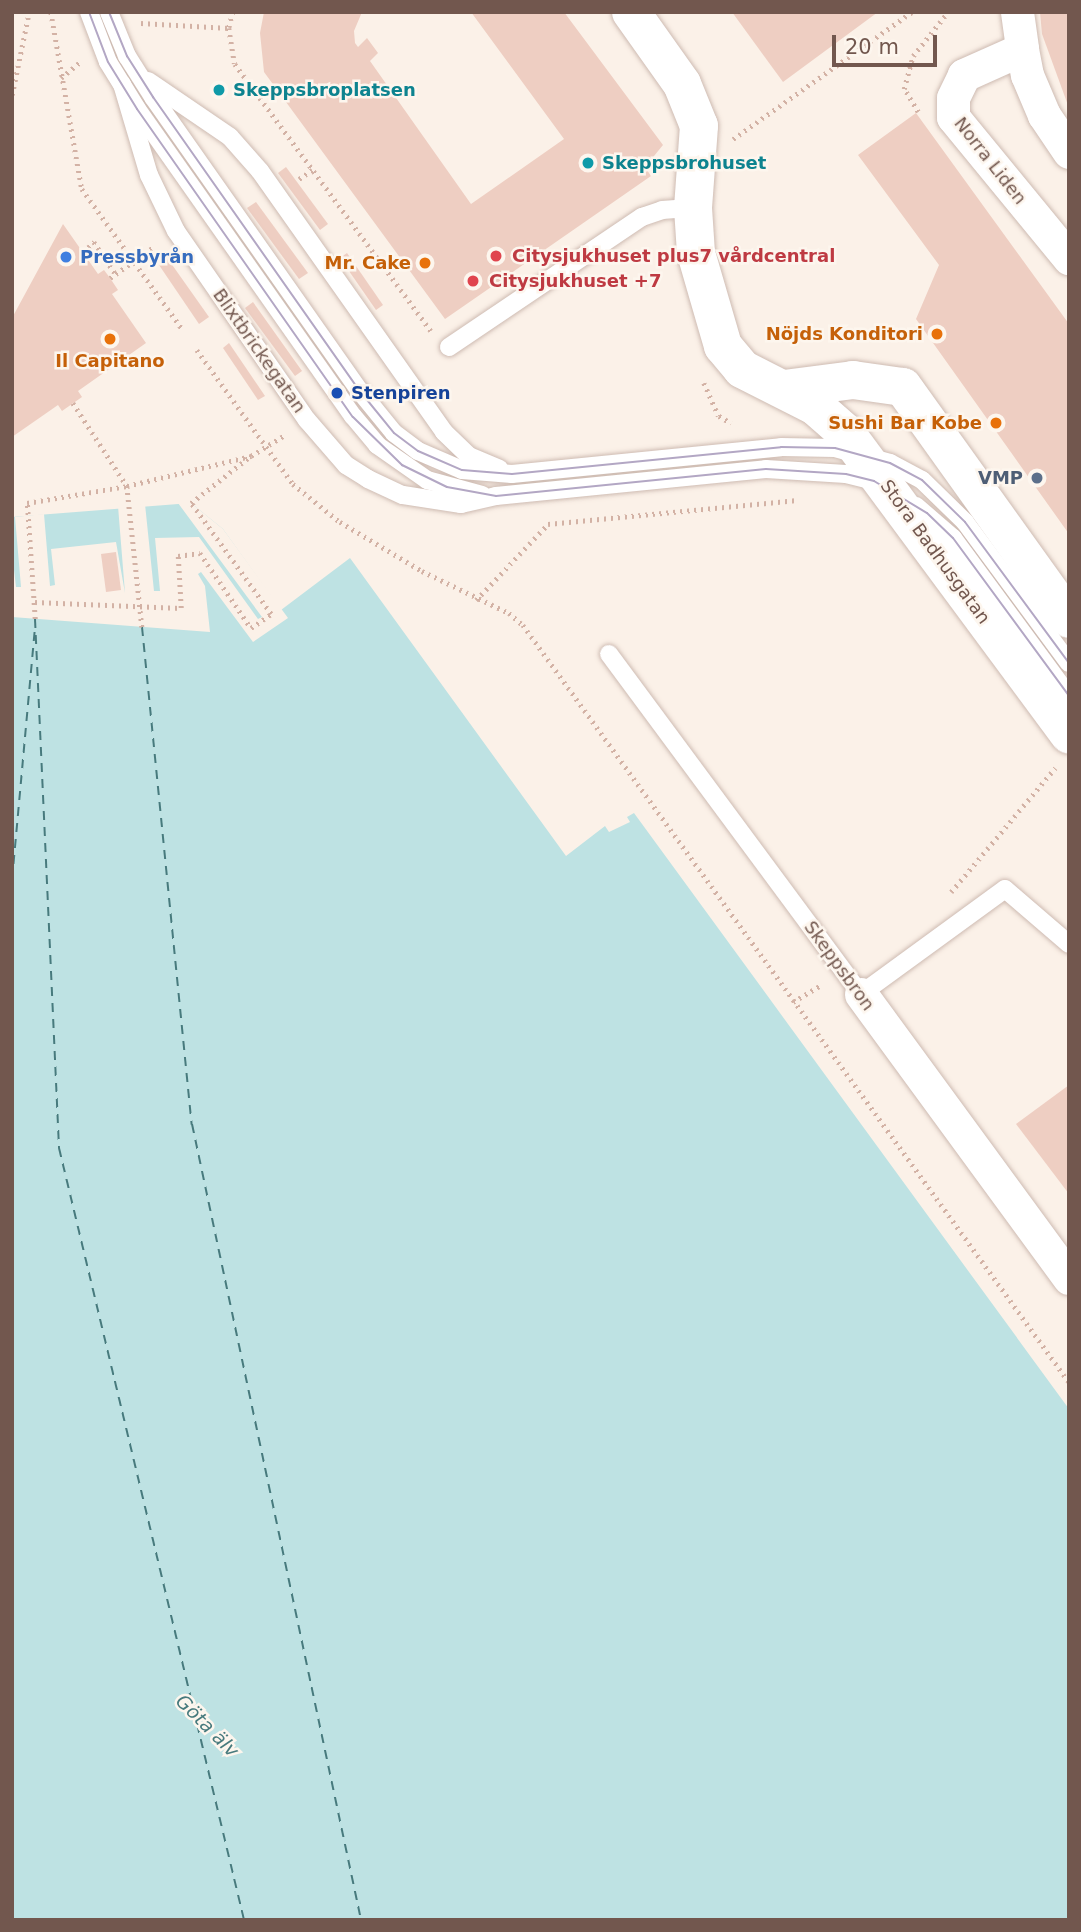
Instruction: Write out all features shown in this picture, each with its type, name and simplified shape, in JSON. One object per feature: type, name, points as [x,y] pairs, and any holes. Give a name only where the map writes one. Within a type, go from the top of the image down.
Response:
[{"type":"street","name":"Stora Badhusgatan","points":[[631,12],[692,103],[699,126],[693,208],[696,253],[723,346],[742,369],[815,406],[877,471],[1064,748]]},
{"type":"street","points":[[1017,12],[1027,75],[1044,116],[1069,152]]},
{"type":"street","name":"Norra Liden","points":[[1022,48],[968,70],[953,97],[953,117],[1069,258]]},
{"type":"street","points":[[784,389],[853,380],[903,387],[1069,619]]},
{"type":"street","name":"Skeppsbron","points":[[852,982],[1069,1278]]},
{"type":"lane","name":"Blixtbrickegatan","points":[[89,12],[99,44],[122,84],[377,445],[427,480],[470,494],[496,496]]},
{"type":"lane","points":[[109,12],[138,73],[359,390],[394,433],[418,451],[462,470],[512,474],[781,447],[835,448],[877,471],[953,538],[1069,696]]},
{"type":"lane","points":[[138,73],[230,137],[260,171],[444,432],[469,456],[512,474]]},
{"type":"lane","name":"Blixtbrickegatan","points":[[122,84],[149,175],[173,226],[327,446],[346,465],[403,495],[461,504],[496,496],[775,469],[846,474],[877,471]]},
{"type":"lane","points":[[444,345],[642,217],[662,210],[693,208]]},
{"type":"lane","points":[[877,471],[904,469],[939,494],[965,522],[1069,663]]},
{"type":"lane","name":"Skeppsbron","points":[[609,654],[852,982]]},
{"type":"lane","points":[[852,982],[1005,889],[1069,944]]},
{"type":"path","points":[[12,95],[29,12]]},
{"type":"path","points":[[51,12],[82,189],[183,330]]},
{"type":"path","points":[[233,12],[229,28],[235,64],[444,345]]},
{"type":"path","points":[[728,143],[771,115],[912,12]]},
{"type":"path","points":[[915,110],[904,89],[913,56],[948,12]]},
{"type":"path","points":[[110,278],[161,242]]},
{"type":"path","points":[[83,251],[94,243],[116,273]]},
{"type":"path","points":[[197,350],[293,484],[340,523],[476,600],[509,613],[523,625],[699,864],[792,1002],[1069,1382]]},
{"type":"path","points":[[73,403],[127,486],[126,505],[137,592],[142,607],[142,627]]},
{"type":"path","points":[[36,602],[181,608],[178,556],[200,553],[251,628],[271,614],[191,503],[251,456],[292,430]]},
{"type":"path","points":[[35,619],[36,602],[31,587],[25,516],[27,503],[127,486],[251,456]]},
{"type":"path","points":[[476,600],[548,524],[805,499]]},
{"type":"path","points":[[942,899],[1064,748]]},
{"type":"path","points":[[792,1002],[852,982]]},
{"type":"water","name":"Göta älv","points":[[191,503],[223,529],[281,610],[350,558],[566,856],[605,826],[609,832],[630,822],[627,817],[634,813],[1069,1409],[1069,1920],[12,1920],[12,517]]},
{"type":"pier","points":[[178,503],[191,503],[223,529],[288,618],[253,642],[201,572],[198,574],[205,586],[210,632],[12,617],[12,553],[16,587],[21,587],[15,517],[44,514],[50,586],[55,585],[51,549],[116,542],[125,593],[118,506],[145,504],[154,591],[160,591],[155,538],[199,537],[258,619],[262,617]]},
{"type":"building","name":"Skeppsbrohuset","points":[[264,12],[362,12],[354,31],[355,43],[358,47],[367,38],[378,53],[370,61],[471,204],[564,139],[471,12],[564,12],[663,145],[645,167],[651,176],[445,319],[264,72],[260,33]]},
{"type":"building","points":[[732,12],[878,12],[783,82]]},
{"type":"building","points":[[1040,12],[1069,12],[1069,108],[1042,34]]},
{"type":"building","points":[[916,113],[1069,324],[1069,534],[916,319],[939,265],[858,155]]},
{"type":"building","points":[[286,167],[328,224],[320,230],[278,173]]},
{"type":"building","points":[[256,202],[308,273],[299,279],[247,208]]},
{"type":"building","points":[[63,224],[98,274],[104,270],[110,278],[118,290],[112,294],[146,343],[78,391],[82,397],[62,411],[58,405],[12,437],[12,318]]},
{"type":"building","points":[[347,253],[383,305],[376,310],[340,258]]},
{"type":"building","points":[[168,259],[209,317],[199,324],[159,265]]},
{"type":"building","points":[[253,302],[302,371],[295,376],[245,308]]},
{"type":"building","points":[[229,343],[265,396],[258,400],[223,348]]},
{"type":"building","points":[[116,552],[121,590],[106,592],[101,554]]},
{"type":"building","points":[[1069,1085],[1069,1194],[1016,1124]]},
{"type":"ferry route","points":[[35,619],[59,1148],[244,1920]]},
{"type":"ferry route","points":[[12,880],[35,627]]},
{"type":"ferry route","points":[[142,627],[192,1124],[361,1920]]},
{"type":"tram line","points":[[89,12],[108,62],[137,109],[353,417],[402,465],[447,487],[496,496],[766,469],[846,474],[874,481],[927,513],[953,538],[1069,696]]},
{"type":"tram line","points":[[109,12],[127,56],[153,97],[359,390],[394,433],[418,451],[462,470],[512,474],[781,447],[835,448],[890,463],[922,480],[965,522],[1069,663]]},
{"type":"place","name":"Skeppsbroplatsen","points":[[219,90]]},
{"type":"place","name":"Skeppsbrohuset","points":[[588,163]]},
{"type":"place","name":"Citysjukhuset plus7 vårdcentral","points":[[496,256]]},
{"type":"place","name":"Pressbyrån","points":[[66,257]]},
{"type":"place","name":"Mr. Cake","points":[[425,263]]},
{"type":"place","name":"Citysjukhuset +7","points":[[473,281]]},
{"type":"place","name":"Nöjds Konditori","points":[[937,334]]},
{"type":"place","name":"Il Capitano","points":[[110,339]]},
{"type":"place","name":"Stenpiren","points":[[337,393]]},
{"type":"place","name":"Sushi Bar Kobe","points":[[996,423]]},
{"type":"place","name":"VMP","points":[[1037,478]]}]
